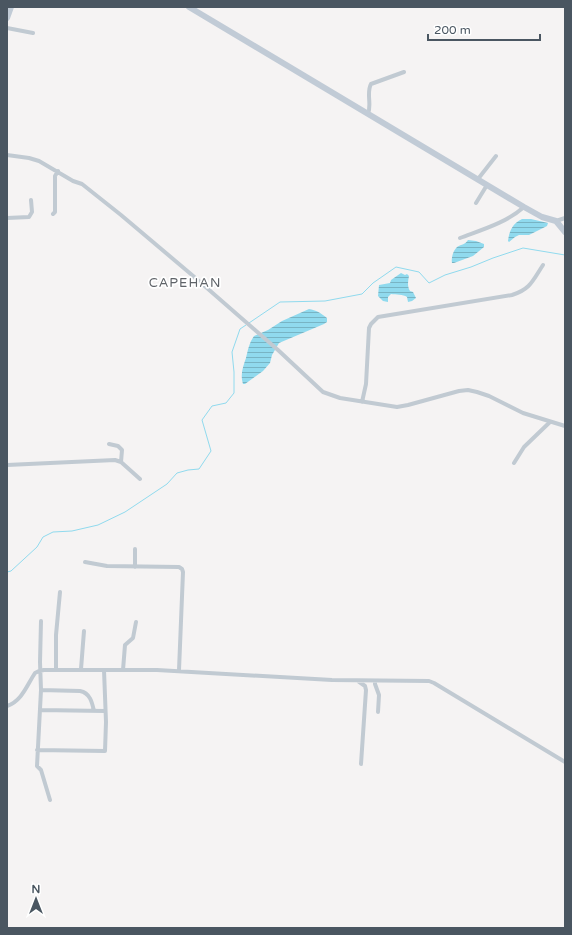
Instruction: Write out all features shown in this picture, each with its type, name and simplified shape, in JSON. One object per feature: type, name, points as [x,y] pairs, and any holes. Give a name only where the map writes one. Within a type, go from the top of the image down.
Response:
[{"type":"street","points":[[7,18],[12,7]]},
{"type":"street","points":[[189,7],[524,207],[557,222],[565,232]]},
{"type":"street","points":[[7,28],[33,33]]},
{"type":"street","points":[[368,114],[370,106],[369,90],[371,84],[404,72]]},
{"type":"street","points":[[7,155],[39,161],[82,184],[122,215],[192,275],[278,350],[323,392],[340,398],[397,407],[468,390],[489,396],[523,413],[565,426]]},
{"type":"street","points":[[478,179],[496,156]]},
{"type":"street","points":[[53,214],[55,176],[58,171]]},
{"type":"street","points":[[476,203],[487,185]]},
{"type":"street","points":[[7,218],[29,217],[32,212],[31,200]]},
{"type":"street","points":[[460,238],[499,222],[518,212],[524,207]]},
{"type":"street","points":[[557,222],[565,218]]},
{"type":"street","points":[[362,402],[366,384],[369,328],[378,317],[519,293],[528,288],[543,265]]},
{"type":"street","points":[[514,463],[524,447],[550,422]]},
{"type":"street","points":[[109,444],[118,446],[122,450],[121,462]]},
{"type":"street","points":[[7,465],[115,460],[121,462],[140,479]]},
{"type":"street","points":[[135,549],[135,567]]},
{"type":"street","points":[[85,562],[107,566],[180,567],[183,570],[179,670]]},
{"type":"street","points":[[56,670],[56,634],[60,592]]},
{"type":"street","points":[[41,622],[41,690],[37,766],[41,770],[50,800]]},
{"type":"street","points":[[123,670],[125,645],[133,638],[136,622]]},
{"type":"street","points":[[81,669],[84,631]]},
{"type":"street","points":[[7,706],[12,705],[20,698],[34,675],[40,670],[179,670],[358,680],[429,681],[565,762]]},
{"type":"street","points":[[37,750],[105,751],[104,670]]},
{"type":"street","points":[[358,680],[366,688]]},
{"type":"street","points":[[361,764],[366,688],[369,680]]},
{"type":"street","points":[[375,680],[379,695],[378,712]]},
{"type":"street","points":[[41,690],[85,692],[89,697],[94,711]]},
{"type":"street","points":[[40,710],[105,712]]},
{"type":"water","points":[[522,219],[531,219],[548,223],[547,226],[529,235],[519,235],[509,242],[510,231],[516,223]]},
{"type":"water","points":[[468,240],[484,244],[484,247],[473,256],[452,263],[453,255],[457,247],[465,244]]},
{"type":"water","points":[[401,273],[409,276],[408,287],[416,298],[408,302],[407,297],[405,296],[391,294],[388,297],[388,302],[383,301],[378,296],[379,285],[390,283],[391,280]]},
{"type":"water","points":[[309,309],[323,315],[327,318],[327,322],[279,343],[272,355],[270,363],[263,371],[243,384],[243,368],[254,336]]},
{"type":"waterway","points":[[249,323],[280,302],[325,301],[362,294],[373,283],[396,267],[419,272],[429,283],[445,275],[523,248],[565,255]]},
{"type":"waterway","points":[[7,572],[11,571],[37,547],[43,537],[53,532],[72,531],[98,525],[125,512],[167,484],[177,473],[199,469],[211,451],[202,420],[212,406],[226,403],[234,393],[232,352],[240,329],[246,325]]},
{"type":"district","name":"CAPEHAN","points":[[185,282]]}]
